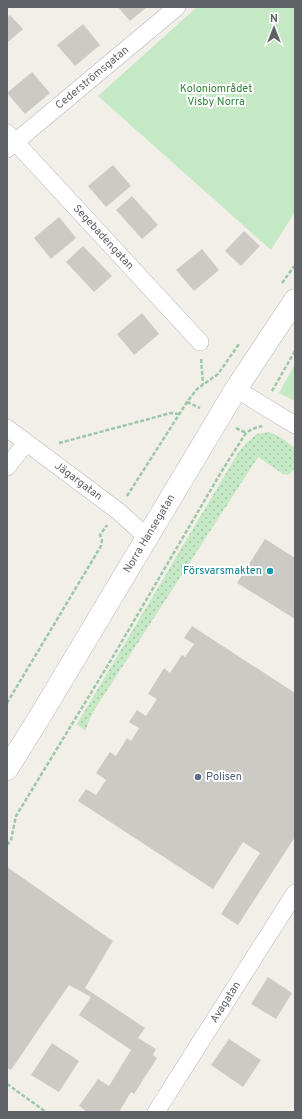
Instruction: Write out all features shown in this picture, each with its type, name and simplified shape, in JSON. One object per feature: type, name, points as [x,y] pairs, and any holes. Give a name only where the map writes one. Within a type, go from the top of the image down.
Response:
[{"type":"main road","name":"Norra Hansegatan","points":[[7,769],[148,538],[236,389],[295,300]]},
{"type":"street","name":"Cederströmsgatan","points":[[10,141],[177,7]]},
{"type":"street","name":"Segebadengatan","points":[[10,141],[200,342]]},
{"type":"street","points":[[236,389],[295,425]]},
{"type":"street","name":"Jägargatan","points":[[7,428],[118,511],[148,538]]},
{"type":"street","points":[[7,467],[26,443]]},
{"type":"street","name":"Avagatan","points":[[156,1112],[295,893]]},
{"type":"path","points":[[281,284],[295,266]]},
{"type":"path","points":[[7,702],[101,546],[102,540],[100,535],[118,511],[178,414],[196,389],[218,374],[242,339]]},
{"type":"path","points":[[200,342],[203,384]]},
{"type":"path","points":[[7,845],[11,840],[16,816],[111,660],[223,469],[246,433],[252,429],[264,425],[278,399],[270,395],[295,351]]},
{"type":"path","points":[[57,444],[171,413],[178,414]]},
{"type":"path","points":[[7,1084],[46,1112]]},
{"type":"green space","name":"Koloniområdet Visby Norra","points":[[197,7],[295,7],[295,212],[271,250],[98,96]]},
{"type":"green space","points":[[295,364],[295,401],[279,393]]},
{"type":"green space","points":[[269,432],[280,437],[295,448],[295,469],[288,475],[283,474],[258,457],[93,712],[85,731],[77,724],[238,453],[246,443],[257,434]]},
{"type":"building","points":[[118,7],[147,7],[130,21]]},
{"type":"building","points":[[10,15],[23,29],[7,43],[7,18]]},
{"type":"building","points":[[83,24],[100,45],[75,66],[57,45]]},
{"type":"building","points":[[32,72],[50,93],[25,114],[7,93]]},
{"type":"building","points":[[113,165],[131,186],[106,207],[88,186]]},
{"type":"building","points":[[132,196],[158,225],[142,239],[116,210]]},
{"type":"building","points":[[59,217],[76,238],[51,259],[34,238]]},
{"type":"building","points":[[244,231],[260,246],[241,266],[225,251]]},
{"type":"building","points":[[83,246],[112,276],[94,292],[66,262]]},
{"type":"building","points":[[202,249],[219,270],[194,291],[176,270]]},
{"type":"building","points":[[142,313],[159,334],[134,355],[117,334]]},
{"type":"building","name":"Försvarsmakten","points":[[265,539],[295,558],[295,619],[237,583]]},
{"type":"building","name":"Polisen","points":[[192,626],[295,693],[295,837],[238,925],[221,914],[260,853],[243,842],[213,889],[78,801],[86,789],[96,795],[106,780],[96,773],[110,752],[116,756],[127,738],[131,741],[139,728],[129,722],[137,710],[146,716],[157,699],[148,694],[164,668],[170,673],[182,655],[185,657],[194,644],[184,638]]},
{"type":"building","points":[[7,867],[113,941],[85,988],[145,1028],[138,1038],[156,1049],[153,1055],[157,1058],[134,1094],[131,1092],[119,1112],[87,1112],[79,1106],[98,1079],[109,1086],[131,1050],[79,1015],[91,997],[69,985],[11,1070],[7,1068]]},
{"type":"building","points":[[268,977],[292,993],[276,1019],[251,1004]]},
{"type":"building","points":[[229,1039],[261,1060],[243,1087],[211,1065]]},
{"type":"building","points":[[52,1043],[79,1061],[59,1092],[31,1075]]},
{"type":"place","name":"Försvarsmakten","points":[[270,571]]},
{"type":"place","name":"Polisen","points":[[198,777]]}]
